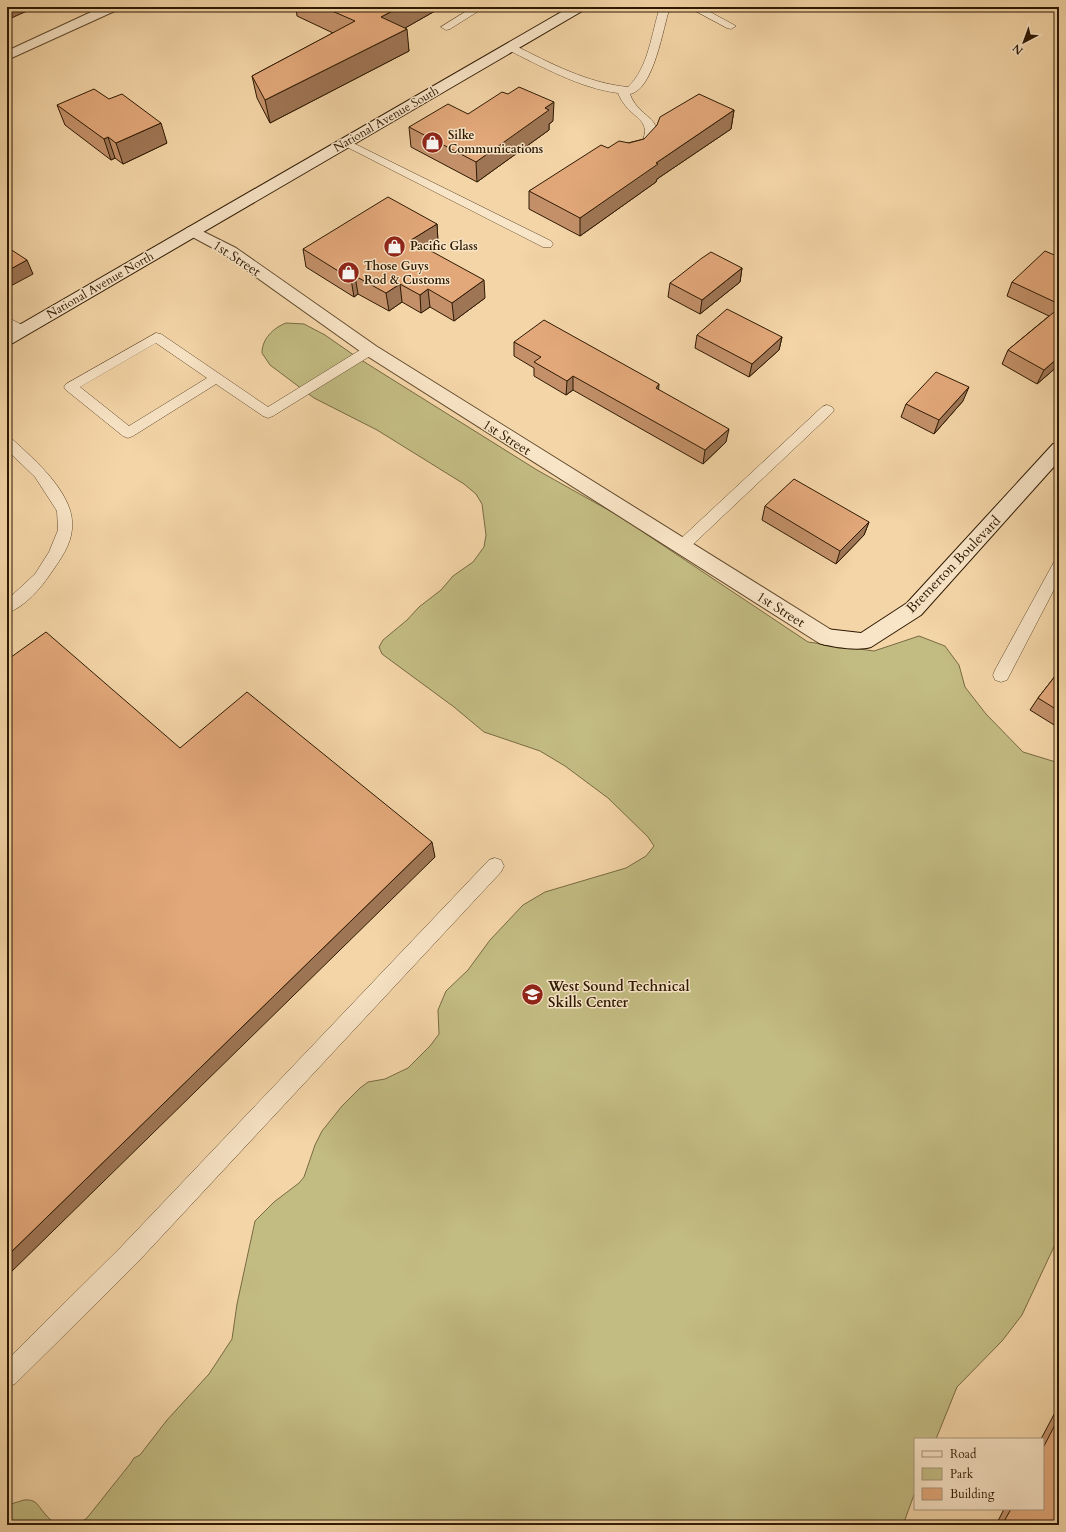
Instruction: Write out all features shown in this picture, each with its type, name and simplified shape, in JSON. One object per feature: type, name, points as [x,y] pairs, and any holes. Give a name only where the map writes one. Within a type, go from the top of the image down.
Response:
[{"type":"street","points":[[7,56],[112,7]]},
{"type":"street","name":"National Avenue South","points":[[192,230],[579,7]]},
{"type":"street","name":"National Avenue North","points":[[7,339],[192,230]]},
{"type":"street","name":"1st Street","points":[[192,230],[230,251],[370,350],[826,637]]},
{"type":"street","name":"Bremerton Boulevard","points":[[826,637],[864,641],[914,608],[1059,449]]},
{"type":"lane","points":[[446,27],[480,7]]},
{"type":"lane","points":[[510,47],[563,72],[595,84],[623,91],[630,91],[638,85],[655,48],[659,21],[665,7]]},
{"type":"lane","points":[[693,7],[731,26]]},
{"type":"lane","points":[[623,91],[624,100],[647,120],[651,128],[651,141],[642,152],[634,156]]},
{"type":"lane","points":[[345,142],[547,244]]},
{"type":"lane","points":[[7,321],[21,330]]},
{"type":"lane","points":[[217,378],[128,433],[70,387],[156,337],[217,378],[268,413],[370,350]]},
{"type":"lane","points":[[681,547],[827,410]]},
{"type":"lane","points":[[7,442],[40,473],[64,510],[65,530],[56,554],[40,578],[7,608]]},
{"type":"lane","points":[[1001,674],[1059,566]]},
{"type":"lane","points":[[7,1376],[128,1256],[495,866]]},
{"type":"green space","points":[[286,323],[304,324],[325,335],[358,358],[537,470],[619,516],[808,642],[874,651],[919,636],[945,646],[959,665],[965,687],[986,714],[1023,752],[1059,763],[1059,1236],[1022,1315],[1002,1341],[957,1387],[936,1438],[914,1438],[914,1495],[903,1525],[75,1525],[86,1519],[134,1458],[140,1455],[167,1420],[209,1374],[232,1339],[237,1304],[255,1221],[274,1202],[299,1183],[304,1177],[315,1145],[322,1131],[342,1106],[368,1082],[385,1079],[408,1068],[430,1046],[439,1034],[438,1010],[446,991],[468,970],[490,940],[523,905],[545,892],[626,868],[646,856],[654,846],[648,837],[608,798],[565,766],[540,751],[484,732],[454,707],[382,654],[379,647],[383,640],[407,620],[419,607],[441,590],[453,576],[473,562],[484,547],[486,535],[482,504],[476,494],[464,484],[377,430],[314,398],[270,365],[262,353],[262,348],[269,335],[281,325]]},
{"type":"green space","points":[[24,1500],[32,1500],[52,1521],[58,1525],[7,1525],[7,1508],[11,1504]]},
{"type":"building","points":[[323,7],[400,7],[381,17],[407,29],[265,100],[252,76],[355,21]]},
{"type":"building","points":[[519,87],[554,102],[545,108],[549,110],[476,162],[409,127],[448,104],[468,114],[502,92],[508,94]]},
{"type":"building","points":[[94,89],[109,99],[122,94],[161,123],[116,143],[108,137],[104,139],[57,105]]},
{"type":"building","points":[[699,94],[734,110],[656,163],[658,164],[580,218],[529,191],[601,145],[608,148],[619,141],[629,143],[644,139],[657,125],[660,117]]},
{"type":"building","points":[[388,197],[437,224],[411,240],[484,280],[452,303],[428,289],[420,295],[400,284],[386,293],[355,276],[351,279],[303,249]]},
{"type":"building","points":[[7,247],[27,260],[7,271]]},
{"type":"building","points":[[1045,251],[1059,257],[1059,304],[1012,282]]},
{"type":"building","points":[[711,252],[742,268],[702,300],[670,283],[702,258]]},
{"type":"building","points":[[1059,308],[1059,357],[1044,370],[1008,350]]},
{"type":"building","points":[[727,309],[782,337],[752,364],[697,335]]},
{"type":"building","points":[[544,320],[659,384],[656,388],[729,429],[705,450],[573,376],[567,381],[534,362],[541,357],[514,342]]},
{"type":"building","points":[[936,372],[969,387],[939,420],[906,404]]},
{"type":"building","points":[[794,479],[869,522],[840,551],[765,506]]},
{"type":"building","points":[[46,632],[180,748],[247,692],[432,842],[7,1256],[7,660]]},
{"type":"building","points":[[1059,671],[1059,711],[1038,698]]},
{"type":"building","points":[[1059,1417],[1059,1525],[1002,1525],[1010,1510],[1044,1510],[1044,1446]]},
{"type":"place","name":"Silke Communications","points":[[433,142]]},
{"type":"place","name":"Pacific Glass","points":[[395,246]]},
{"type":"place","name":"Those Guys Rod & Customs","points":[[348,273]]},
{"type":"place","name":"West Sound Technical Skills Center","points":[[533,994]]}]
